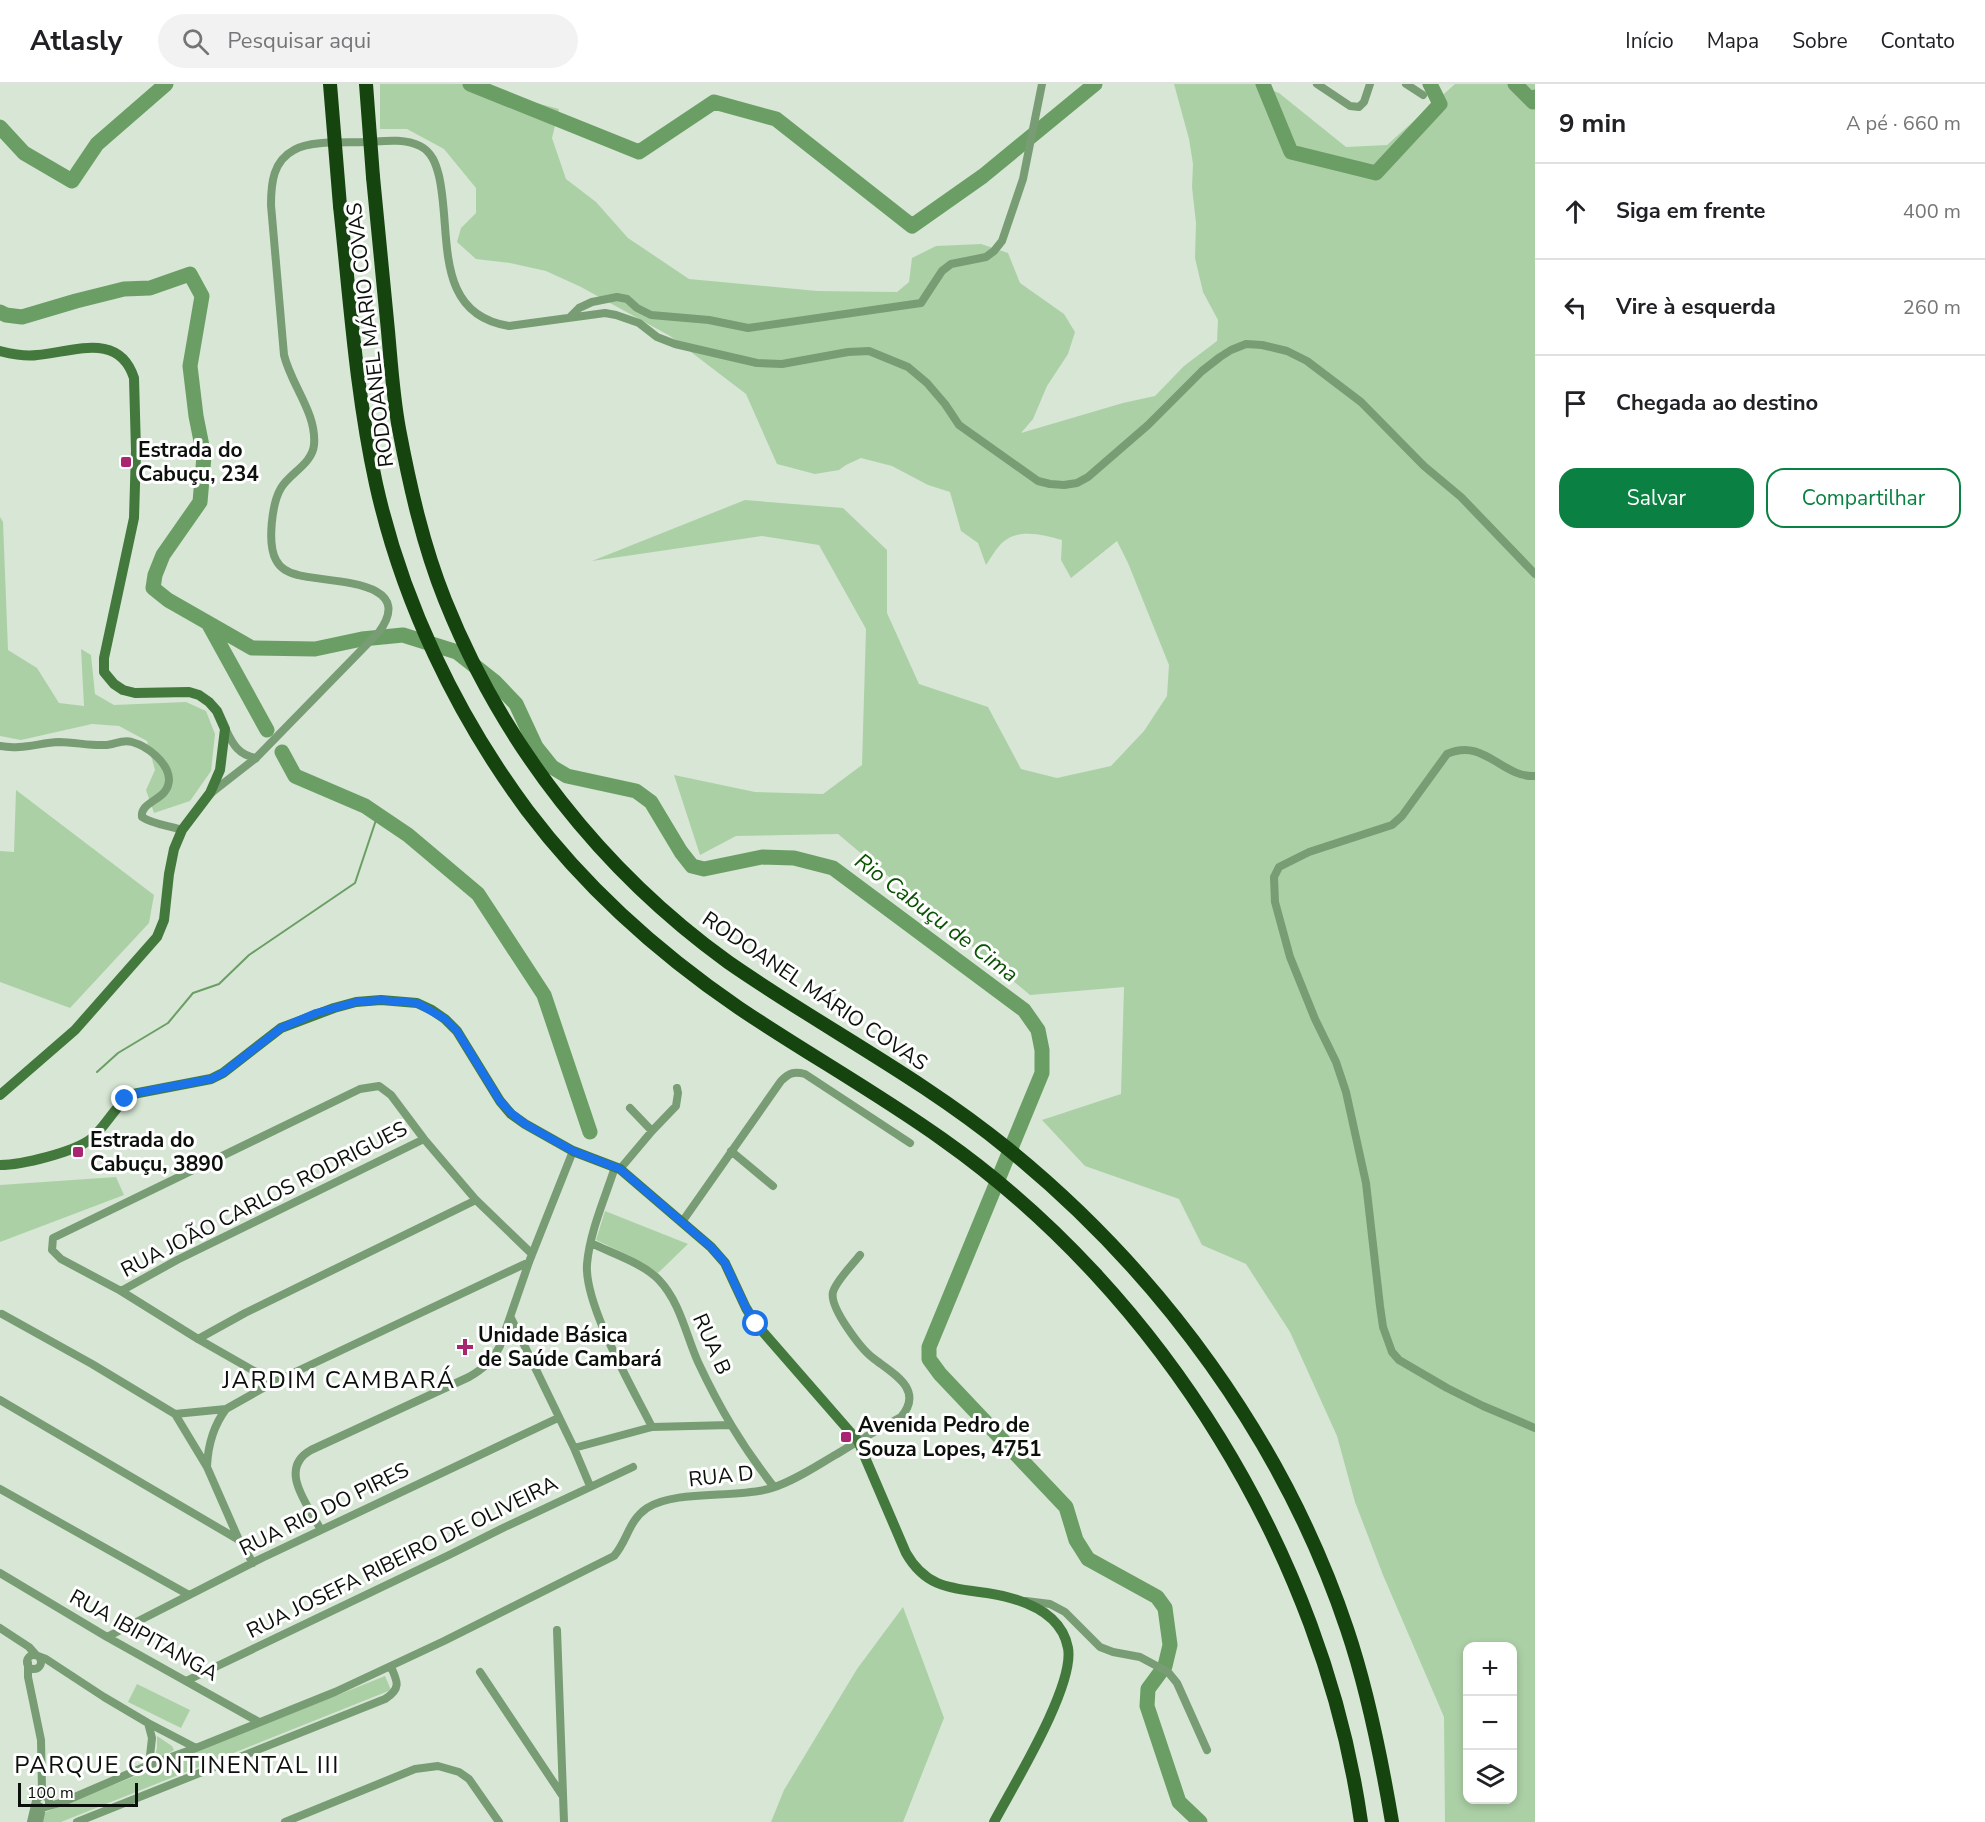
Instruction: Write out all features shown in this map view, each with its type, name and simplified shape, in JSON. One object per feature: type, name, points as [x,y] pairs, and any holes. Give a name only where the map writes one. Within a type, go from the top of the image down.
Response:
[{"type":"highway","name":"RODOANEL MÁRIO COVAS","points":[[330,84],[340,206],[368,438],[386,523],[423,629],[445,675],[495,764],[558,848],[638,929],[711,988],[945,1141],[1011,1192],[1056,1233],[1117,1299],[1184,1384],[1236,1464],[1264,1516],[1288,1569],[1332,1689],[1350,1759],[1361,1822]]},
{"type":"highway","name":"RODOANEL MÁRIO COVAS","points":[[366,84],[373,177],[399,426],[417,512],[430,559],[467,651],[488,691],[530,760],[588,836],[648,896],[705,945],[759,983],[961,1113],[1006,1147],[1073,1206],[1155,1293],[1224,1383],[1260,1440],[1288,1492],[1330,1583],[1360,1674],[1385,1777],[1392,1822]]},
{"type":"main road","points":[[0,351],[22,356],[35,356],[90,347],[103,348],[116,352],[131,367],[134,378],[136,441],[134,518],[104,658],[104,672],[114,684],[123,690],[135,693],[189,692],[200,695],[217,711],[225,729],[220,771],[210,794],[182,830],[174,849],[164,920],[157,937],[75,1030],[0,1095]]},
{"type":"main road","points":[[0,1165],[37,1160],[90,1139],[125,1099],[133,1094],[211,1079],[223,1073],[281,1028],[334,1008],[356,1002],[381,1000],[417,1003],[445,1019],[457,1031],[500,1101],[511,1113],[525,1124],[573,1151],[618,1168],[711,1247],[725,1263],[756,1324],[858,1441],[906,1553],[922,1575],[946,1586],[1025,1601],[1049,1617],[1065,1637],[1069,1650],[1067,1670],[1060,1694],[994,1822]]},
{"type":"street","points":[[569,317],[579,308],[592,302],[617,297],[627,299],[637,308],[651,315],[710,320],[748,328],[921,303],[942,271],[951,264],[986,257],[1002,241],[1023,179],[1042,84]]},
{"type":"street","points":[[1317,84],[1350,106],[1359,107],[1364,102],[1370,84]]},
{"type":"street","points":[[1406,84],[1423,95]]},
{"type":"street","points":[[210,794],[256,758],[379,632],[389,614],[388,604],[382,595],[372,588],[298,575],[285,569],[276,561],[272,550],[272,520],[281,488],[309,458],[314,448],[314,429],[288,370],[284,355],[271,186],[276,169],[285,156],[296,148],[310,145],[406,141],[430,153],[442,186],[450,269],[455,287],[470,310],[496,324],[509,326],[569,317],[616,315],[639,323],[657,337],[675,345],[757,363],[782,364],[848,352],[869,351],[908,367],[927,383],[945,404],[958,425],[1038,481],[1050,484],[1077,483],[1088,477],[1148,424],[1202,371],[1226,353],[1246,344],[1287,351],[1307,361],[1361,402],[1424,466],[1461,497],[1535,574]]},
{"type":"street","points":[[225,729],[238,751],[243,755],[256,758]]},
{"type":"street","points":[[0,746],[9,748],[57,742],[107,745],[122,741],[131,741],[140,745],[160,759],[168,772],[169,781],[167,789],[159,799],[145,806],[142,817],[147,821],[182,830]]},
{"type":"street","points":[[1535,776],[1520,774],[1479,752],[1466,749],[1447,753],[1392,825],[1309,852],[1279,867],[1273,886],[1290,957],[1315,1019],[1336,1062],[1346,1092],[1366,1183],[1383,1327],[1392,1352],[1399,1360],[1447,1388],[1535,1428]]},
{"type":"street","points":[[682,1222],[788,1074],[796,1072],[805,1074],[910,1143]]},
{"type":"street","points":[[272,1383],[121,1291],[55,1254],[51,1244],[53,1238],[360,1089],[379,1086],[391,1095],[424,1139],[476,1200],[531,1258]]},
{"type":"street","points":[[652,1427],[590,1295],[587,1267],[591,1243],[618,1168],[676,1106],[677,1088]]},
{"type":"street","points":[[630,1108],[652,1131]]},
{"type":"street","name":"RUA JOÃO CARLOS RODRIGUES","points":[[121,1291],[177,1260],[424,1139]]},
{"type":"street","points":[[321,1530],[298,1486],[295,1477],[297,1460],[303,1454],[482,1369],[494,1358],[573,1151]]},
{"type":"street","points":[[731,1151],[772,1186]]},
{"type":"street","points":[[198,1339],[245,1313],[476,1200]]},
{"type":"street","name":"RUA B","points":[[591,1243],[647,1270],[659,1280],[674,1302],[698,1361],[730,1425],[774,1487]]},
{"type":"street","name":"RUA D","points":[[391,1667],[614,1556],[620,1549],[628,1528],[648,1507],[677,1499],[760,1491],[774,1487],[804,1473],[900,1417],[907,1410],[909,1395],[907,1388],[894,1373],[872,1358],[863,1348],[838,1312],[833,1300],[832,1293],[836,1286],[860,1255]]},
{"type":"street","points":[[207,1467],[211,1440],[219,1418],[226,1409],[272,1383],[531,1258]]},
{"type":"street","points":[[2,1314],[175,1414],[207,1467],[239,1540],[253,1563]]},
{"type":"street","points":[[511,1318],[590,1486]]},
{"type":"street","points":[[0,1400],[239,1540]]},
{"type":"street","points":[[175,1414],[226,1409]]},
{"type":"street","name":"RUA RIO DO PIRES","points":[[107,1637],[253,1563],[558,1418]]},
{"type":"street","points":[[574,1448],[652,1427],[730,1425]]},
{"type":"street","name":"RUA JOSEFA RIBEIRO DE OLIVEIRA","points":[[186,1681],[633,1467]]},
{"type":"street","points":[[0,1489],[189,1595]]},
{"type":"street","name":"RUA IBIPITANGA","points":[[0,1573],[107,1637],[259,1722]]},
{"type":"street","name":"RUA IBIPITANGA","points":[[0,1578],[12,1580]]},
{"type":"street","points":[[1025,1601],[1050,1604],[1065,1612],[1100,1647],[1140,1657],[1167,1672],[1177,1683],[1207,1750]]},
{"type":"street","points":[[0,1628],[29,1647],[35,1661],[31,1686],[41,1740],[43,1800],[39,1822]]},
{"type":"street","points":[[557,1630],[564,1822]]},
{"type":"street","points":[[35,1661],[46,1659],[148,1723],[196,1748]]},
{"type":"street","points":[[43,1800],[69,1799],[335,1692],[391,1667],[396,1677],[397,1688],[386,1699],[77,1822]]},
{"type":"street","points":[[480,1672],[562,1796]]},
{"type":"street","points":[[148,1723],[152,1738],[149,1765]]},
{"type":"street","points":[[285,1822],[424,1766],[448,1768],[459,1772],[468,1779],[496,1821]]},
{"type":"street","points":[[31,1822],[43,1800]]},
{"type":"green space","points":[[380,84],[464,84],[559,109],[552,138],[566,179],[596,202],[628,238],[689,279],[817,291],[897,292],[909,282],[912,258],[936,246],[981,244],[1008,253],[1020,283],[1064,314],[1075,332],[1068,354],[1047,386],[1033,419],[1021,433],[1155,396],[1184,366],[1217,341],[1218,320],[1203,292],[1195,258],[1193,164],[1189,139],[1174,84],[1258,84],[1279,93],[1346,147],[1387,145],[1455,84],[1535,84],[1535,1822],[1445,1822],[1444,1717],[1383,1575],[1355,1502],[1337,1436],[1290,1332],[1246,1264],[1202,1245],[1179,1199],[1085,1166],[1042,1120],[1121,1094],[1124,987],[1030,995],[838,834],[736,836],[700,855],[674,775],[755,792],[823,794],[862,765],[866,629],[819,545],[762,536],[592,561],[745,500],[843,508],[887,550],[887,613],[919,684],[988,707],[1021,769],[1057,778],[1111,766],[1144,731],[1167,696],[1169,665],[1117,541],[1071,578],[1061,560],[1062,540],[1039,535],[1024,534],[1010,538],[998,547],[986,565],[978,543],[961,531],[950,492],[928,485],[892,466],[861,458],[839,470],[815,474],[777,464],[746,394],[670,336],[581,287],[546,271],[510,263],[476,259],[457,242],[461,228],[476,213],[476,188],[444,149],[407,129],[380,129]]},
{"type":"green space","points":[[0,517],[3,522],[8,650],[37,668],[59,703],[84,706],[81,649],[91,655],[95,694],[114,705],[186,702],[206,711],[215,734],[211,771],[190,801],[154,813],[146,790],[155,770],[147,741],[119,726],[92,724],[21,740],[0,736]]},
{"type":"green space","points":[[16,790],[154,895],[149,923],[70,1008],[0,982],[0,851],[14,852]]},
{"type":"green space","points":[[116,1177],[124,1195],[0,1242],[0,1185]]},
{"type":"green space","points":[[605,1211],[688,1244],[658,1273],[630,1256],[596,1240]]},
{"type":"green space","points":[[903,1607],[944,1718],[903,1822],[771,1822],[784,1790],[857,1669]]},
{"type":"green space","points":[[385,1676],[391,1690],[61,1822],[43,1822],[41,1814],[48,1811]]},
{"type":"green space","points":[[137,1684],[190,1710],[181,1728],[128,1702]]},
{"type":"green space","points":[[157,1736],[172,1746],[174,1750],[157,1760],[154,1759]]},
{"type":"waterway","points":[[0,127],[24,153],[72,181],[97,144],[166,84]]},
{"type":"waterway","points":[[470,84],[639,152],[714,102],[776,119],[912,226],[983,176],[1095,84]]},
{"type":"waterway","points":[[1263,84],[1291,152],[1376,173],[1440,104],[1430,84]]},
{"type":"waterway","points":[[1515,84],[1533,102],[1535,97]]},
{"type":"waterway","name":"Rio Cabuçu de Cima","points":[[0,312],[22,317],[124,289],[150,288],[190,274],[202,296],[190,366],[204,456],[200,502],[163,555],[155,575],[153,588],[168,600],[252,648],[315,649],[362,639],[403,635],[457,652],[495,682],[516,704],[536,747],[552,767],[567,776],[636,791],[651,802],[692,866],[704,869],[762,857],[794,858],[833,868],[1024,1010],[1038,1030],[1042,1050],[1042,1073],[929,1347],[929,1359],[940,1374],[1066,1507],[1076,1540],[1088,1559],[1157,1597],[1165,1608],[1170,1645],[1165,1666],[1148,1689],[1147,1706],[1179,1802],[1200,1822]]},
{"type":"waterway","points":[[208,623],[267,730]]},
{"type":"waterway","points":[[282,752],[295,776],[365,806],[408,835],[478,894],[544,995],[590,1132]]},
{"type":"waterway","points":[[97,1072],[118,1053],[168,1023],[193,993],[219,984],[249,955],[355,883],[378,814]]},
{"type":"place","name":"Estrada do Cabuçu, 234","points":[[126,462]]},
{"type":"place","name":"Estrada do Cabuçu, 3890","points":[[78,1152]]},
{"type":"place","name":"Unidade Básica de Saúde Cambará","points":[[465,1347]]},
{"type":"place","name":"Avenida Pedro de Souza Lopes, 4751","points":[[846,1437]]},
{"type":"district","name":"JARDIM CAMBARÁ","points":[[339,1380]]},
{"type":"district","name":"PARQUE CONTINENTAL III","points":[[177,1765]]},
{"type":"route","points":[[125,1099],[133,1094],[211,1079],[223,1073],[281,1028],[316,1013],[356,1002],[381,1000],[417,1003],[445,1019],[457,1031],[500,1101],[511,1113],[525,1124],[573,1151],[620,1169],[711,1247],[725,1263],[756,1324]]}]
